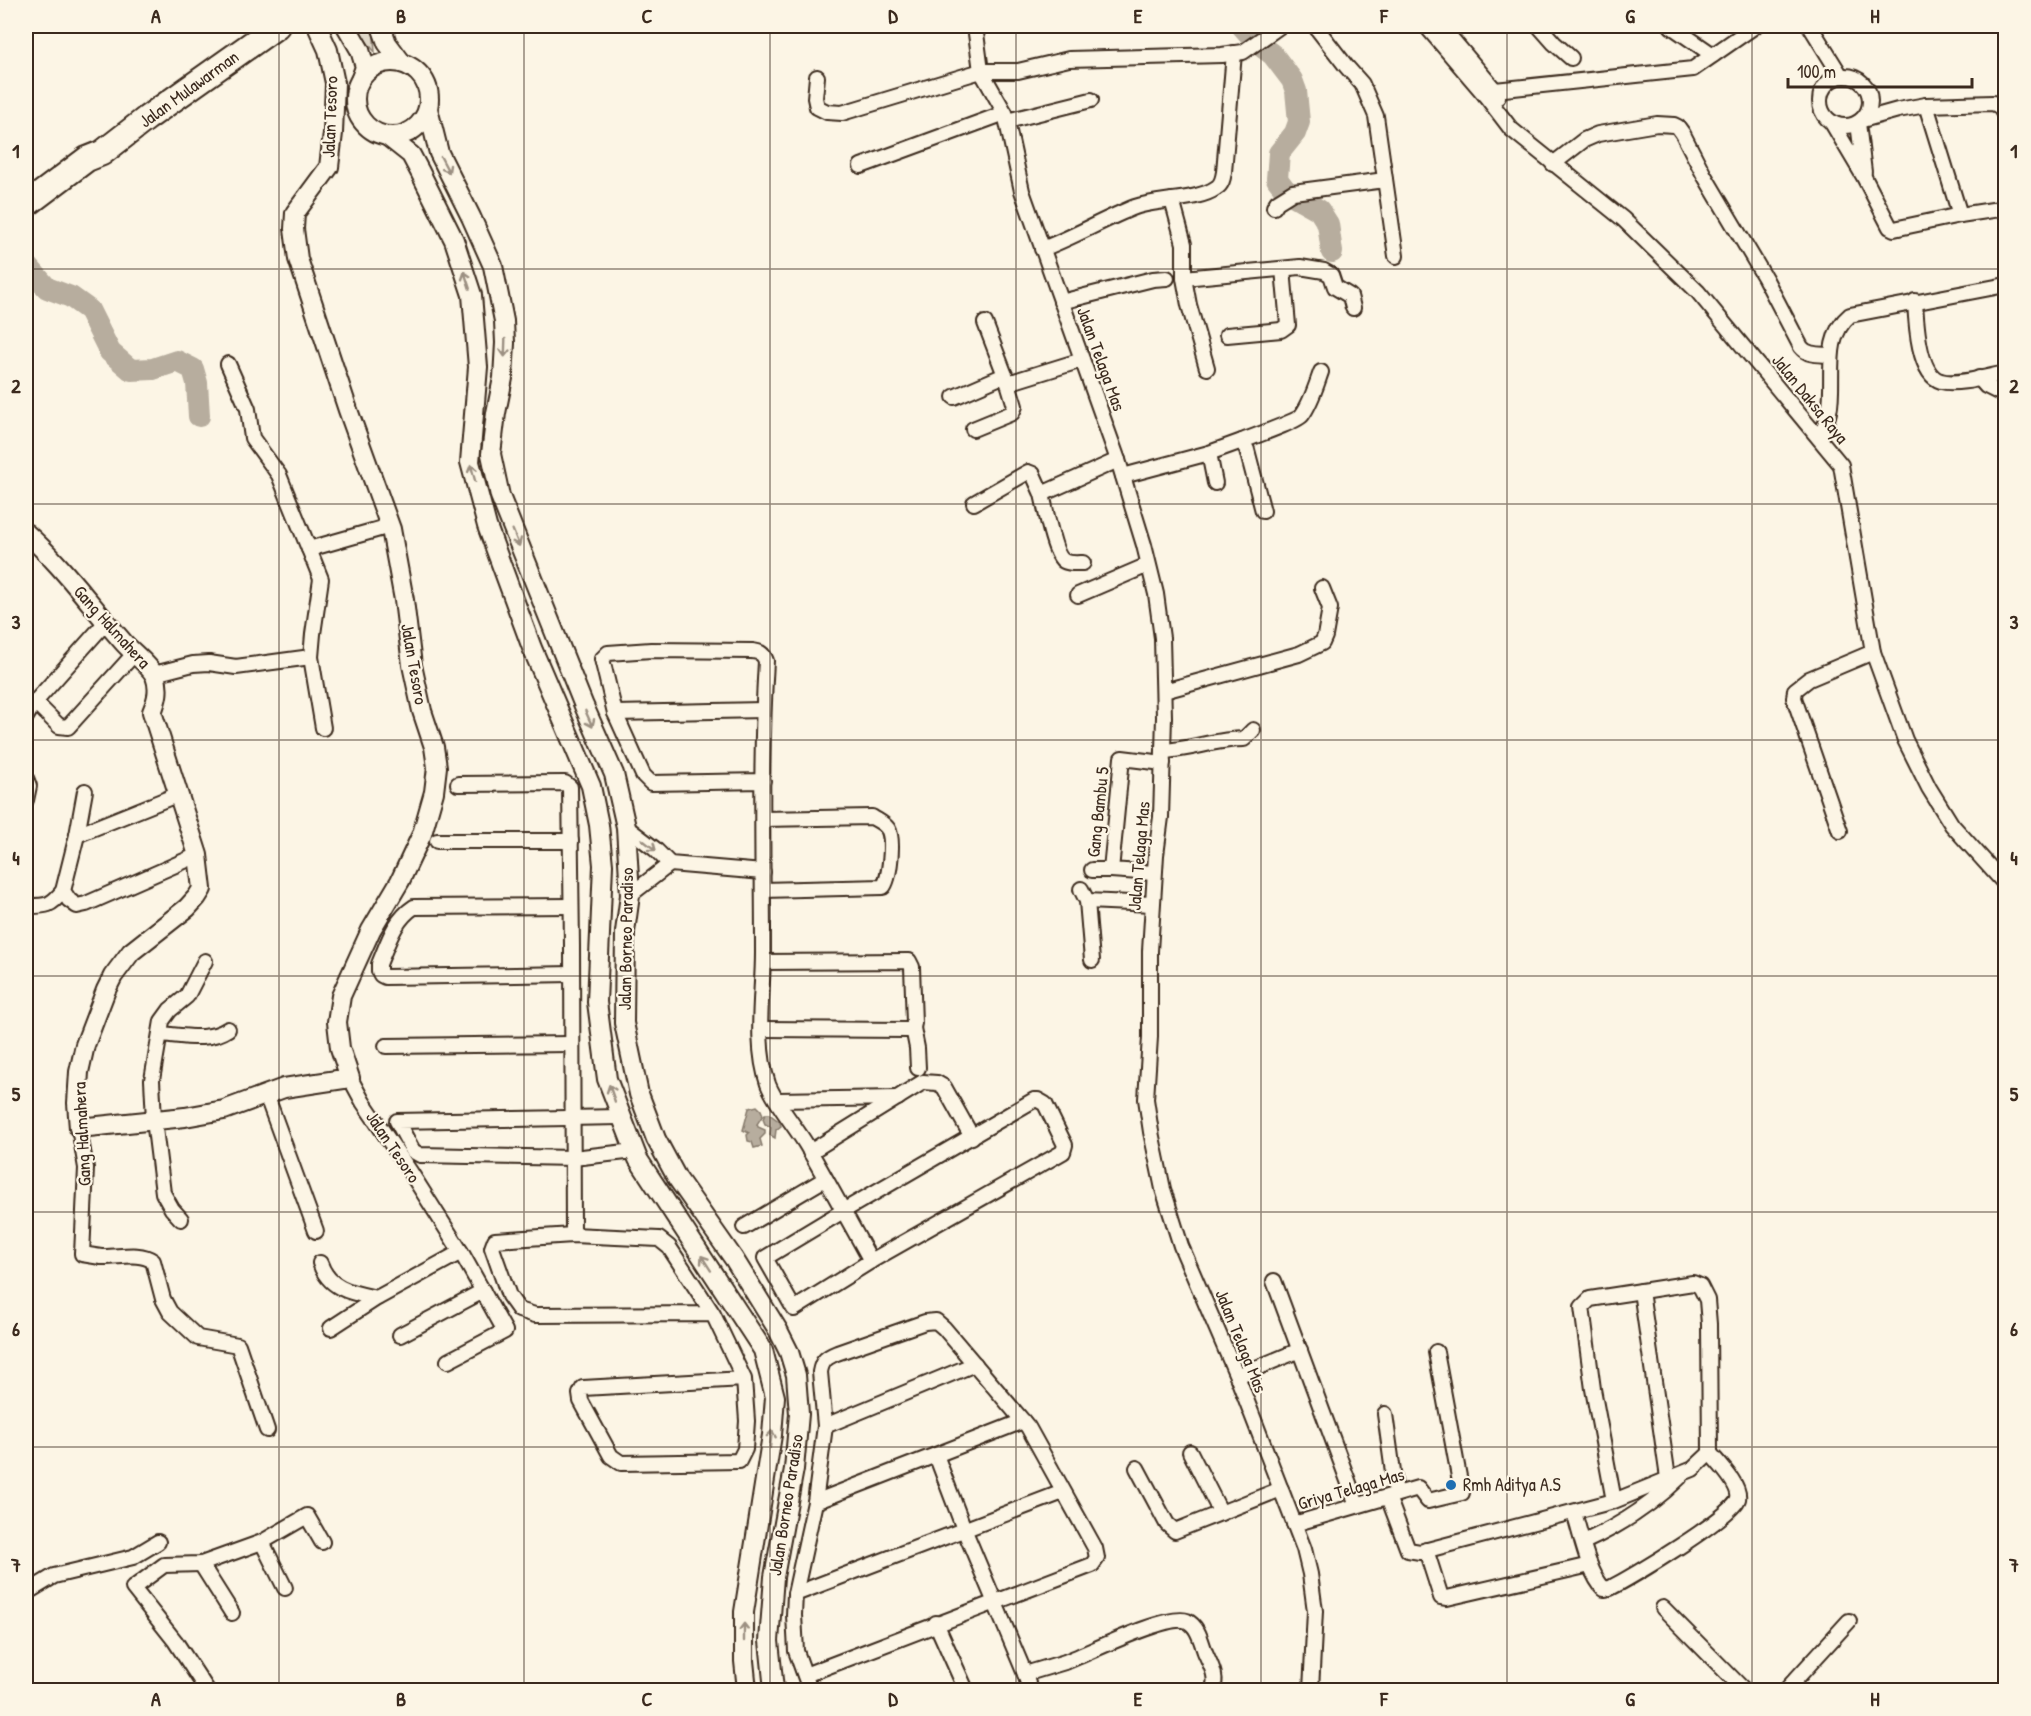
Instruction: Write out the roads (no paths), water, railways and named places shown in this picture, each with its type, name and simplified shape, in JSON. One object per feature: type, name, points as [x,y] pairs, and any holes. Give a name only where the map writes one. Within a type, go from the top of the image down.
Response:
[{"type":"highway","name":"Jalan Mulawarman","points":[[26,222],[91,168],[102,153],[147,118],[277,26]]},
{"type":"highway","name":"Jalan Mulawarman","points":[[26,205],[87,159],[102,153]]},
{"type":"street","name":"Jalan Tesoro","points":[[317,26],[328,50],[334,83],[333,133],[329,168],[296,210],[294,229],[298,259],[348,410],[390,526],[404,600],[412,665],[422,711],[434,747],[437,767],[434,792],[422,834],[400,880],[371,930],[341,996],[337,1022],[340,1048],[350,1078],[363,1102],[461,1252],[505,1331],[448,1361]]},
{"type":"street","points":[[346,26],[360,50],[365,67],[356,90],[355,102],[358,114],[365,124],[375,132],[400,135],[412,130],[422,121],[428,110],[427,86],[422,76],[413,68],[402,63],[383,62],[367,71],[361,78]]},
{"type":"street","points":[[381,26],[387,43],[402,63]]},
{"type":"street","name":"Jalan Telaga Mas","points":[[975,26],[981,71],[1006,117],[1022,191],[1118,460],[1144,545],[1156,594],[1162,638],[1164,691],[1161,817],[1152,904],[1150,1037],[1146,1099],[1163,1189],[1181,1246],[1237,1376],[1304,1549],[1315,1611],[1311,1690]]},
{"type":"street","points":[[817,78],[814,98],[817,107],[827,112],[842,112],[981,71],[1012,71],[1069,59],[1238,53],[1280,26]]},
{"type":"street","points":[[1316,26],[1362,84],[1376,116],[1396,256]]},
{"type":"street","points":[[1426,26],[1490,92]]},
{"type":"street","points":[[1441,26],[1490,92]]},
{"type":"street","points":[[1539,26],[1571,58]]},
{"type":"street","points":[[1671,26],[1713,55]]},
{"type":"street","points":[[1490,92],[1693,69],[1755,26]]},
{"type":"street","points":[[1810,26],[1841,76]]},
{"type":"street","points":[[1042,249],[1136,207],[1218,188],[1224,172],[1238,53]]},
{"type":"street","points":[[1864,177],[1860,122],[1867,114],[1870,97],[1863,83],[1849,76],[1841,76],[1827,82],[1820,96],[1821,111],[1832,123],[1890,227],[1893,229],[2006,208]]},
{"type":"street","name":"Jalan Daksa Raya","points":[[1490,92],[1498,98],[1498,111],[1511,129],[1623,219],[1690,283],[1841,465],[1873,652],[1905,740],[1929,788],[1952,825],[2006,885]]},
{"type":"street","points":[[1870,97],[1898,110]]},
{"type":"street","points":[[861,166],[1006,117],[1090,100]]},
{"type":"street","points":[[1832,123],[1849,126],[1898,110],[1926,105],[1993,103],[1999,106],[2006,117]]},
{"type":"street","points":[[1926,105],[1960,215]]},
{"type":"street","name":"Jalan Borneo Paradiso","points":[[428,110],[439,153],[493,266],[504,321],[506,343],[503,378],[491,454],[500,496],[584,706],[614,774],[626,827],[630,895],[625,932],[624,1023],[639,1094],[656,1139],[677,1178],[739,1265],[778,1330],[794,1368],[799,1414],[794,1469],[774,1577],[769,1641],[774,1690]]},
{"type":"street","points":[[1553,164],[1584,140],[1598,134],[1657,124],[1677,127],[1765,278],[1801,347],[1805,352],[1831,355]]},
{"type":"street","points":[[387,135],[411,155],[454,240],[472,295],[478,367],[470,462],[487,526],[531,648],[591,786],[599,825],[603,865],[597,1002],[607,1079],[635,1151],[763,1350],[769,1370],[775,1397],[772,1435],[744,1611],[744,1661],[747,1690]]},
{"type":"street","points":[[1276,205],[1293,192],[1385,180]]},
{"type":"street","points":[[1172,200],[1184,244],[1184,278],[1189,305],[1207,368]]},
{"type":"street","points":[[1184,278],[1300,267],[1324,271],[1331,275],[1335,287],[1350,296],[1353,308]]},
{"type":"street","points":[[1227,335],[1281,330],[1288,326],[1283,269]]},
{"type":"street","points":[[1061,302],[1153,279],[1167,278]]},
{"type":"street","points":[[1820,438],[1829,413],[1831,355],[1837,332],[1850,315],[2006,285]]},
{"type":"street","points":[[1916,301],[1917,328],[1922,356],[1935,378],[1942,382],[1961,381],[2006,373]]},
{"type":"street","points":[[973,429],[1012,413],[1015,406],[985,323]]},
{"type":"street","points":[[954,397],[1006,379],[1082,360]]},
{"type":"street","points":[[228,364],[248,409],[252,438],[279,475],[321,579],[311,657],[323,728]]},
{"type":"street","points":[[1123,476],[1209,453],[1294,422],[1302,416],[1321,372]]},
{"type":"street","points":[[1979,378],[1986,386],[2006,396]]},
{"type":"street","points":[[1242,441],[1247,450],[1263,511]]},
{"type":"street","points":[[1209,453],[1215,483]]},
{"type":"street","points":[[1042,494],[1118,460]]},
{"type":"street","points":[[974,503],[1028,472],[1033,474],[1042,494],[1059,557],[1064,561],[1083,563]]},
{"type":"street","points":[[309,549],[390,526]]},
{"type":"street","name":"Gang Halmahera","points":[[26,533],[154,674],[158,686],[158,699],[152,712],[198,855],[202,889],[187,908],[131,952],[113,976],[106,990],[85,1045],[79,1072],[77,1103],[86,1168],[82,1254],[102,1257],[141,1256],[153,1261],[170,1312],[198,1338],[238,1345],[267,1430]]},
{"type":"street","points":[[1078,595],[1148,565]]},
{"type":"street","points":[[1164,691],[1299,654],[1322,642],[1330,608],[1322,588]]},
{"type":"street","points":[[26,717],[35,702],[106,622]]},
{"type":"street","points":[[763,781],[651,783],[643,775],[615,713],[602,659],[604,655],[651,650],[759,651],[764,655],[766,661],[763,710],[763,781],[763,962],[761,1051],[772,1094],[810,1152],[871,1262]]},
{"type":"street","points":[[1840,831],[1794,698],[1795,690],[1809,679],[1873,652]]},
{"type":"street","points":[[35,702],[59,726],[68,727],[134,654]]},
{"type":"street","points":[[154,674],[193,664],[208,663],[236,667],[311,657]]},
{"type":"street","points":[[615,713],[763,710]]},
{"type":"street","name":"Gang Bambu 5","points":[[1111,870],[1122,754],[1162,758],[1179,751],[1229,739],[1244,739],[1253,730]]},
{"type":"street","points":[[26,778],[29,786],[26,800]]},
{"type":"street","points":[[458,784],[565,783],[570,787],[573,1235]]},
{"type":"street","points":[[26,906],[47,906],[63,891],[85,791]]},
{"type":"street","points":[[77,834],[179,794]]},
{"type":"street","points":[[763,819],[872,817],[890,831],[891,844],[888,881],[883,887],[763,890]]},
{"type":"street","points":[[626,827],[655,849],[670,864],[763,872]]},
{"type":"street","points":[[437,841],[571,842]]},
{"type":"street","points":[[63,891],[77,906],[86,904],[198,855]]},
{"type":"street","points":[[630,895],[670,864]]},
{"type":"street","name":"Gang Bambu 5","points":[[1092,870],[1154,873]]},
{"type":"street","points":[[1092,960],[1084,895],[1152,904]]},
{"type":"street","points":[[572,906],[414,907],[395,926],[379,970],[385,977],[572,974]]},
{"type":"street","points":[[181,1219],[163,1193],[154,1120],[152,1080],[162,1021],[170,1010],[187,996],[205,961]]},
{"type":"street","points":[[763,962],[909,961],[912,967],[913,1028],[918,1068]]},
{"type":"street","points":[[761,1029],[909,1030],[913,1028]]},
{"type":"street","points":[[161,1034],[209,1037],[228,1029]]},
{"type":"street","points":[[386,1046],[572,1044]]},
{"type":"street","points":[[603,1057],[630,1050]]},
{"type":"street","points":[[79,1128],[224,1110],[284,1088],[350,1078]]},
{"type":"street","points":[[810,1152],[923,1082],[937,1083],[944,1087],[972,1137]]},
{"type":"street","points":[[266,1094],[315,1231]]},
{"type":"street","points":[[777,1100],[898,1098]]},
{"type":"street","points":[[1038,1100],[1045,1104],[1065,1145],[1061,1153],[794,1309],[765,1258],[972,1137],[1038,1100]]},
{"type":"street","points":[[620,1117],[398,1121],[413,1151],[420,1155],[573,1158],[635,1151]]},
{"type":"street","points":[[744,1227],[825,1179]]},
{"type":"street","points":[[713,1314],[535,1315],[519,1310],[509,1296],[492,1248],[493,1243],[495,1239],[573,1235],[658,1239],[669,1247],[713,1314],[744,1379],[746,1449],[739,1461],[621,1464],[611,1456],[581,1401],[580,1394],[583,1388],[744,1379]]},
{"type":"street","points":[[331,1328],[377,1298],[461,1252]]},
{"type":"street","points":[[320,1263],[324,1274],[334,1284],[354,1293],[377,1298]]},
{"type":"street","points":[[1274,1281],[1357,1505]]},
{"type":"street","points":[[1574,1513],[1590,1565],[1598,1583],[1604,1589],[1624,1582],[1657,1561],[1726,1514],[1738,1503],[1739,1496],[1736,1487],[1710,1453],[1707,1300],[1700,1286],[1693,1283],[1590,1299],[1582,1307],[1593,1389],[1614,1501]]},
{"type":"street","points":[[1641,1291],[1668,1478]]},
{"type":"street","points":[[400,1335],[483,1292]]},
{"type":"street","points":[[805,1676],[936,1623],[1092,1565],[1097,1558],[1095,1548],[1029,1427],[936,1321],[925,1322],[837,1353],[827,1357],[821,1363],[825,1426],[815,1502],[795,1594],[794,1638],[798,1658],[810,1690]]},
{"type":"street","points":[[1237,1376],[1300,1350]]},
{"type":"street","name":"Griya Telaga Mas","points":[[1294,1524],[1418,1488],[1428,1501],[1461,1493],[1436,1352]]},
{"type":"street","points":[[825,1426],[975,1364]]},
{"type":"street","points":[[1385,1414],[1392,1496],[1408,1550],[1420,1552],[1614,1501],[1684,1473],[1710,1453]]},
{"type":"street","points":[[815,1502],[1023,1420]]},
{"type":"street","points":[[1190,1452],[1221,1513]]},
{"type":"street","points":[[936,1455],[1030,1690]]},
{"type":"street","points":[[1137,1468],[1163,1517],[1171,1529],[1178,1531],[1281,1489]]},
{"type":"street","points":[[1584,1542],[1610,1530],[1670,1487],[1684,1473]]},
{"type":"street","points":[[795,1594],[1063,1492]]},
{"type":"street","points":[[207,1690],[175,1641],[133,1588],[164,1566],[201,1564],[262,1542],[307,1516],[322,1542]]},
{"type":"street","points":[[26,1593],[54,1576],[133,1557],[158,1542]]},
{"type":"street","points":[[262,1542],[285,1588]]},
{"type":"street","points":[[1426,1550],[1441,1597],[1447,1598],[1590,1565]]},
{"type":"street","points":[[201,1564],[232,1613]]},
{"type":"street","points":[[749,1576],[774,1577]]},
{"type":"street","points":[[1663,1608],[1744,1690]]},
{"type":"street","points":[[1025,1674],[1066,1662],[1149,1628],[1185,1620],[1196,1628],[1213,1672],[1216,1684],[1212,1690]]},
{"type":"street","points":[[1786,1690],[1849,1621]]},
{"type":"street","points":[[936,1623],[966,1690]]},
{"type":"waterway","points":[[1242,26],[1257,43],[1273,55],[1292,80],[1296,91],[1299,122],[1295,133],[1279,153],[1277,179],[1287,192],[1319,210],[1328,224],[1332,252]]},
{"type":"waterway","points":[[26,264],[47,288],[71,297],[89,310],[110,352],[131,370],[153,369],[177,361],[193,369],[197,383],[199,416]]},
{"type":"place","name":"Rmh Aditya A.S","points":[[1451,1485]]}]
